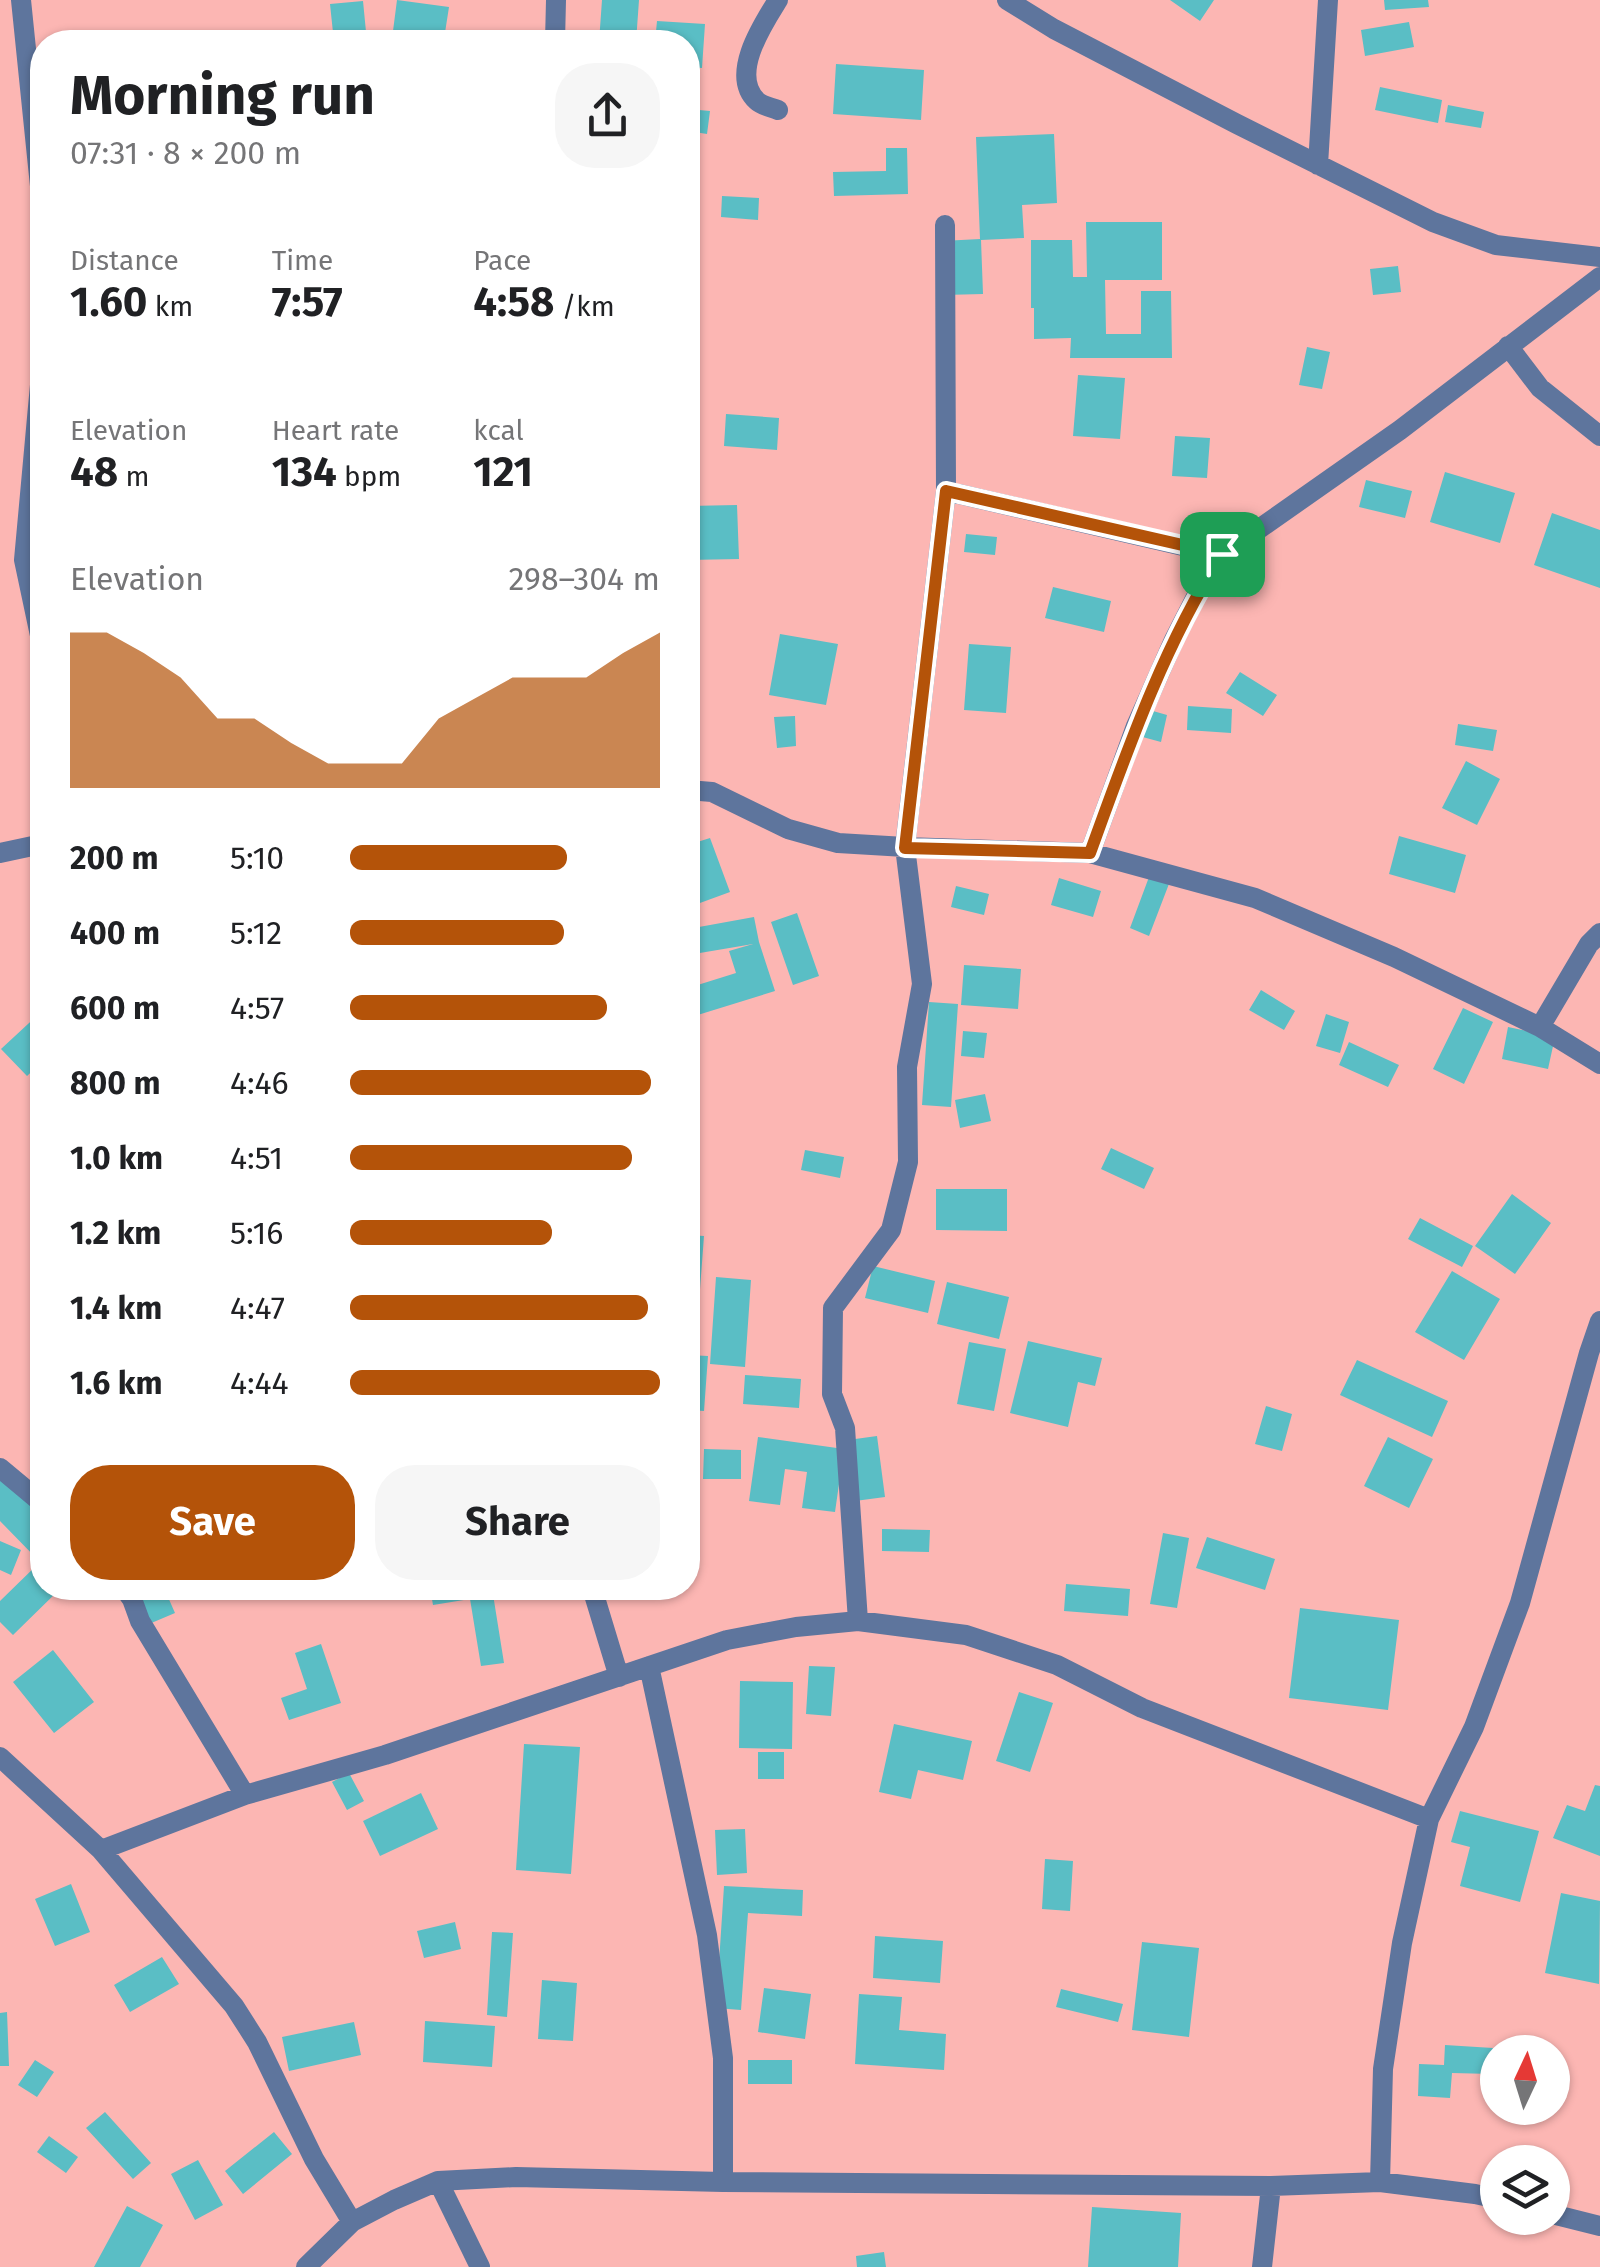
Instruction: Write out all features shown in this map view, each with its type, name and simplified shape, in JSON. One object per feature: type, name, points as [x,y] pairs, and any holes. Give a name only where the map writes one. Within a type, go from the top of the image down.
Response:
[{"type":"street","points":[[21,0],[30,91]]},
{"type":"street","points":[[555,30],[556,0]]},
{"type":"street","points":[[778,0],[760,28],[747,62],[749,90],[759,104],[778,110]]},
{"type":"street","points":[[1007,0],[1054,29],[1433,222],[1496,245],[1600,257]]},
{"type":"street","points":[[1318,165],[1328,0]]},
{"type":"street","points":[[858,1621],[845,1428],[832,1394],[833,1308],[891,1230],[908,1162],[906,1067],[922,984],[905,848],[946,491],[945,224]]},
{"type":"street","points":[[1090,853],[1151,692],[1200,589],[1222,554],[1400,430],[1600,277]]},
{"type":"street","points":[[1508,346],[1540,388],[1600,436]]},
{"type":"street","points":[[946,491],[1222,554]]},
{"type":"street","points":[[700,791],[712,792],[788,829],[838,843],[1090,853],[1255,898],[1394,957],[1540,1027],[1600,1064]]},
{"type":"street","points":[[0,853],[30,847]]},
{"type":"street","points":[[1540,1027],[1600,932]]},
{"type":"street","points":[[1380,2182],[1383,2069],[1402,1943],[1429,1819],[1474,1727],[1520,1603],[1600,1322]]},
{"type":"street","points":[[0,1468],[30,1493]]},
{"type":"street","points":[[132,1600],[140,1621],[246,1795]]},
{"type":"street","points":[[596,1600],[619,1677]]},
{"type":"street","points":[[101,1850],[246,1795],[404,1748],[728,1640],[796,1627],[858,1621],[966,1635],[1057,1665],[1142,1708],[1429,1819]]},
{"type":"street","points":[[649,1666],[707,1934],[723,2058],[723,2182]]},
{"type":"street","points":[[0,1757],[101,1850],[234,2006],[257,2042],[314,2159],[352,2222]]},
{"type":"street","points":[[306,2267],[352,2222],[438,2181],[516,2177],[1271,2186],[1380,2182],[1480,2195]]},
{"type":"street","points":[[438,2181],[480,2267]]},
{"type":"street","points":[[1262,2267],[1271,2186]]},
{"type":"street","points":[[1570,2218],[1600,2226]]},
{"type":"building","points":[[397,0],[449,7],[445,30],[393,30]]},
{"type":"building","points":[[602,0],[639,0],[637,30],[600,30]]},
{"type":"building","points":[[1170,0],[1214,0],[1200,21]]},
{"type":"building","points":[[1384,0],[1428,0],[1429,7],[1385,10]]},
{"type":"building","points":[[363,1],[366,30],[333,30],[330,4]]},
{"type":"building","points":[[657,21],[705,24],[702,68],[700,30],[656,30]]},
{"type":"building","points":[[1409,22],[1414,47],[1365,56],[1361,30]]},
{"type":"building","points":[[836,64],[924,70],[921,120],[833,114]]},
{"type":"building","points":[[1380,87],[1442,100],[1438,123],[1375,110]]},
{"type":"building","points":[[1448,105],[1484,112],[1481,128],[1445,122]]},
{"type":"building","points":[[700,110],[710,111],[707,134],[700,133]]},
{"type":"building","points":[[1054,134],[1057,203],[1022,205],[1024,238],[981,240],[983,294],[944,295],[942,241],[980,239],[976,137]]},
{"type":"building","points":[[886,148],[907,148],[908,194],[834,196],[833,172],[886,171]]},
{"type":"building","points":[[722,196],[759,198],[758,220],[721,217]]},
{"type":"building","points":[[1086,222],[1162,222],[1162,280],[1105,280],[1106,334],[1141,334],[1141,291],[1171,291],[1172,358],[1070,358],[1071,338],[1034,339],[1031,240],[1072,240],[1073,277],[1087,277]]},
{"type":"building","points":[[1398,266],[1401,292],[1373,295],[1370,269]]},
{"type":"building","points":[[1307,347],[1330,352],[1322,389],[1299,385]]},
{"type":"building","points":[[1078,375],[1125,378],[1120,439],[1073,436]]},
{"type":"building","points":[[726,414],[779,418],[777,450],[724,446]]},
{"type":"building","points":[[1175,436],[1210,438],[1207,478],[1172,476]]},
{"type":"building","points":[[1445,472],[1515,493],[1500,543],[1430,522]]},
{"type":"building","points":[[1366,480],[1412,491],[1405,518],[1359,507]]},
{"type":"building","points":[[737,505],[739,559],[700,560],[700,506]]},
{"type":"building","points":[[1552,513],[1600,530],[1600,588],[1534,565]]},
{"type":"building","points":[[966,534],[997,537],[995,555],[964,552]]},
{"type":"building","points":[[1053,587],[1111,601],[1104,632],[1045,618]]},
{"type":"building","points":[[780,634],[838,644],[826,705],[769,695]]},
{"type":"building","points":[[969,644],[1011,647],[1006,713],[964,710]]},
{"type":"building","points":[[1240,672],[1277,695],[1263,716],[1226,693]]},
{"type":"building","points":[[1188,706],[1232,709],[1231,733],[1187,730]]},
{"type":"building","points":[[1146,709],[1167,715],[1161,742],[1139,736]]},
{"type":"building","points":[[795,716],[796,746],[777,748],[774,717]]},
{"type":"building","points":[[1458,724],[1497,730],[1493,751],[1455,745]]},
{"type":"building","points":[[1466,761],[1500,779],[1477,825],[1442,808]]},
{"type":"building","points":[[1399,836],[1466,855],[1455,893],[1389,874]]},
{"type":"building","points":[[710,838],[730,892],[700,903],[700,841]]},
{"type":"building","points":[[1152,869],[1172,876],[1149,936],[1130,928]]},
{"type":"building","points":[[1059,878],[1101,891],[1093,917],[1051,905]]},
{"type":"building","points":[[956,886],[989,894],[984,915],[951,907]]},
{"type":"building","points":[[797,913],[819,976],[793,985],[771,922]]},
{"type":"building","points":[[754,917],[775,991],[700,1014],[700,984],[736,973],[729,951],[753,944],[700,953],[700,927]]},
{"type":"building","points":[[964,965],[1021,969],[1018,1009],[961,1005]]},
{"type":"building","points":[[1261,990],[1295,1011],[1284,1030],[1249,1010]]},
{"type":"building","points":[[929,1002],[958,1004],[951,1107],[922,1105]]},
{"type":"building","points":[[1463,1008],[1493,1022],[1464,1084],[1433,1069]]},
{"type":"building","points":[[1326,1014],[1349,1022],[1340,1053],[1316,1046]]},
{"type":"building","points":[[30,1022],[27,1076],[1,1049]]},
{"type":"building","points":[[1508,1027],[1555,1037],[1548,1069],[1502,1059]]},
{"type":"building","points":[[963,1031],[987,1033],[984,1058],[961,1056]]},
{"type":"building","points":[[1349,1042],[1399,1065],[1388,1087],[1339,1065]]},
{"type":"building","points":[[985,1094],[991,1121],[960,1128],[955,1100]]},
{"type":"building","points":[[1111,1148],[1154,1168],[1144,1189],[1101,1169]]},
{"type":"building","points":[[805,1150],[844,1157],[840,1178],[801,1170]]},
{"type":"building","points":[[936,1189],[1007,1189],[1007,1231],[936,1230]]},
{"type":"building","points":[[1512,1194],[1551,1223],[1515,1274],[1475,1246]]},
{"type":"building","points":[[1420,1218],[1473,1246],[1462,1267],[1408,1239]]},
{"type":"building","points":[[700,1236],[704,1236],[700,1289]]},
{"type":"building","points":[[873,1266],[935,1281],[928,1313],[865,1298]]},
{"type":"building","points":[[1452,1271],[1500,1299],[1464,1360],[1415,1332]]},
{"type":"building","points":[[716,1277],[751,1280],[745,1367],[710,1364]]},
{"type":"building","points":[[947,1282],[1009,1297],[999,1339],[937,1324]]},
{"type":"building","points":[[1028,1341],[1102,1358],[1095,1386],[1078,1382],[1068,1427],[1010,1413]]},
{"type":"building","points":[[969,1342],[1006,1349],[994,1411],[957,1404]]},
{"type":"building","points":[[700,1356],[708,1356],[704,1411],[700,1411]]},
{"type":"building","points":[[1357,1360],[1448,1401],[1432,1437],[1340,1395]]},
{"type":"building","points":[[745,1375],[801,1379],[799,1408],[743,1404]]},
{"type":"building","points":[[1266,1406],[1292,1414],[1282,1451],[1255,1444]]},
{"type":"building","points":[[877,1436],[885,1497],[855,1501],[848,1440]]},
{"type":"building","points":[[758,1437],[844,1449],[835,1512],[802,1508],[807,1472],[785,1469],[780,1505],[749,1501]]},
{"type":"building","points":[[1388,1437],[1433,1459],[1409,1508],[1364,1486]]},
{"type":"building","points":[[704,1449],[741,1450],[741,1479],[703,1479]]},
{"type":"building","points":[[0,1466],[30,1497],[30,1552],[0,1521]]},
{"type":"building","points":[[882,1529],[930,1530],[929,1552],[882,1551]]},
{"type":"building","points":[[1163,1533],[1189,1538],[1177,1608],[1150,1604]]},
{"type":"building","points":[[1207,1537],[1275,1559],[1265,1590],[1196,1568]]},
{"type":"building","points":[[0,1541],[21,1550],[11,1575],[0,1570]]},
{"type":"building","points":[[30,1572],[30,1600],[49,1600],[13,1635],[0,1622],[0,1601]]},
{"type":"building","points":[[1066,1584],[1130,1589],[1128,1616],[1064,1611]]},
{"type":"building","points":[[138,1600],[169,1600],[175,1613],[149,1624]]},
{"type":"building","points":[[432,1600],[464,1600],[433,1605]]},
{"type":"building","points":[[470,1600],[494,1600],[504,1663],[481,1666]]},
{"type":"building","points":[[1300,1608],[1399,1620],[1388,1710],[1289,1698]]},
{"type":"building","points":[[321,1644],[341,1703],[289,1720],[281,1698],[307,1689],[295,1653]]},
{"type":"building","points":[[53,1650],[94,1702],[54,1733],[13,1682]]},
{"type":"building","points":[[809,1666],[835,1667],[831,1716],[806,1714]]},
{"type":"building","points":[[740,1681],[793,1682],[792,1749],[739,1748]]},
{"type":"building","points":[[1019,1692],[1053,1703],[1030,1772],[996,1761]]},
{"type":"building","points":[[894,1724],[972,1741],[963,1780],[918,1770],[911,1799],[879,1792]]},
{"type":"building","points":[[524,1744],[580,1747],[571,1874],[516,1870]]},
{"type":"building","points":[[758,1752],[784,1752],[784,1779],[758,1779]]},
{"type":"building","points":[[349,1773],[364,1801],[347,1810],[332,1782]]},
{"type":"building","points":[[1595,1785],[1600,1786],[1600,1856],[1553,1838],[1567,1805],[1585,1811]]},
{"type":"building","points":[[421,1793],[438,1829],[380,1856],[363,1821]]},
{"type":"building","points":[[1460,1811],[1539,1831],[1520,1902],[1460,1886],[1470,1847],[1451,1842]]},
{"type":"building","points":[[745,1829],[747,1873],[717,1875],[715,1830]]},
{"type":"building","points":[[1045,1859],[1073,1861],[1070,1911],[1042,1909]]},
{"type":"building","points":[[71,1884],[90,1932],[55,1946],[35,1899]]},
{"type":"building","points":[[724,1886],[803,1890],[802,1916],[748,1913],[741,2010],[716,2008]]},
{"type":"building","points":[[1561,1893],[1600,1901],[1599,1984],[1545,1973]]},
{"type":"building","points":[[455,1922],[461,1949],[424,1958],[417,1931]]},
{"type":"building","points":[[492,1932],[513,1933],[507,2017],[487,2015]]},
{"type":"building","points":[[875,1936],[943,1941],[940,1983],[873,1978]]},
{"type":"building","points":[[1142,1942],[1199,1948],[1189,2037],[1132,2030]]},
{"type":"building","points":[[162,1957],[179,1984],[130,2012],[114,1985]]},
{"type":"building","points":[[542,1980],[577,1983],[573,2041],[538,2039]]},
{"type":"building","points":[[764,1988],[811,1994],[805,2039],[758,2032]]},
{"type":"building","points":[[1061,1989],[1123,2004],[1118,2022],[1056,2007]]},
{"type":"building","points":[[859,1994],[902,1997],[899,2030],[946,2034],[944,2070],[855,2064]]},
{"type":"building","points":[[7,2012],[9,2066],[0,2066],[0,2013]]},
{"type":"building","points":[[425,2021],[495,2026],[492,2067],[423,2062]]},
{"type":"building","points":[[354,2022],[361,2055],[289,2071],[282,2037]]},
{"type":"building","points":[[1445,2045],[1480,2047],[1480,2074],[1452,2073],[1450,2098],[1418,2096],[1419,2064],[1444,2065]]},
{"type":"building","points":[[35,2060],[54,2072],[37,2097],[18,2085]]},
{"type":"building","points":[[748,2060],[792,2060],[792,2084],[748,2084]]},
{"type":"building","points":[[105,2112],[151,2163],[133,2179],[86,2128]]},
{"type":"building","points":[[274,2132],[292,2154],[243,2194],[225,2171]]},
{"type":"building","points":[[49,2136],[78,2157],[66,2173],[37,2152]]},
{"type":"building","points":[[198,2160],[223,2205],[195,2220],[171,2174]]},
{"type":"building","points":[[127,2206],[163,2225],[140,2267],[94,2267]]},
{"type":"building","points":[[1092,2207],[1181,2213],[1178,2267],[1088,2267]]},
{"type":"building","points":[[884,2252],[886,2267],[857,2267],[856,2256]]},
{"type":"route","points":[[946,491],[1222,554],[1174,640],[1136,726],[1090,853],[905,848],[946,491]]}]
